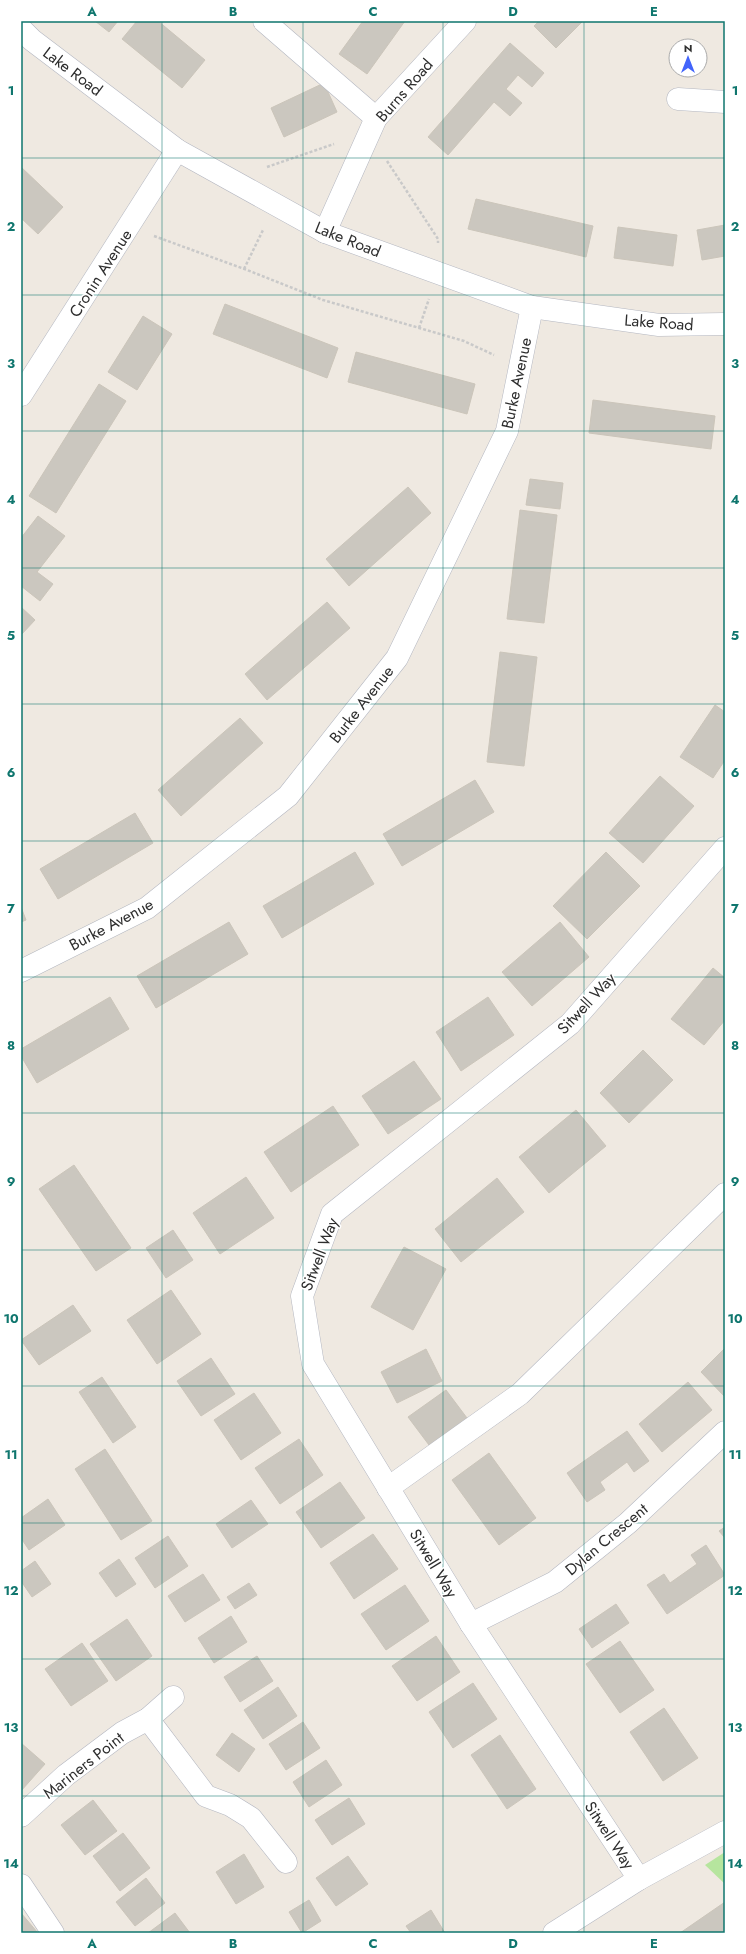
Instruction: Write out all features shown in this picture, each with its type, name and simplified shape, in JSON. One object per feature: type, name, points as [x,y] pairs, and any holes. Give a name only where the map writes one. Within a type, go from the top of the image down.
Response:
[{"type":"street","points":[[264,21],[376,118]]},
{"type":"street","name":"Burns Road","points":[[325,232],[376,118],[465,21]]},
{"type":"street","name":"Lake Road","points":[[21,29],[32,40],[177,150],[325,232],[532,307],[659,325],[725,324]]},
{"type":"street","points":[[678,99],[725,102]]},
{"type":"street","name":"Cronin Avenue","points":[[21,395],[177,150]]},
{"type":"street","name":"Burke Avenue","points":[[21,971],[147,908],[288,796],[397,658],[507,431],[532,307]]},
{"type":"street","name":"Sitwell Way","points":[[639,1879],[471,1624],[313,1364],[302,1296],[332,1214],[570,1024],[725,848]]},
{"type":"street","points":[[388,1488],[520,1394],[725,1194]]},
{"type":"street","name":"Dylan Crescent","points":[[471,1624],[555,1582],[628,1523],[725,1432]]},
{"type":"street","name":"Mariners Point","points":[[21,1816],[66,1775],[122,1733],[148,1719],[173,1697]]},
{"type":"street","points":[[148,1719],[206,1796],[230,1805],[251,1818],[286,1862]]},
{"type":"street","points":[[554,1933],[639,1879],[725,1832]]},
{"type":"street","points":[[21,1885],[53,1933]]},
{"type":"path","points":[[244,269],[275,204]]},
{"type":"path","points":[[129,227],[323,300],[464,341],[498,356],[521,358]]},
{"type":"green space","points":[[725,1852],[725,1884],[705,1865]]},
{"type":"building","points":[[95,21],[118,21],[109,32]]},
{"type":"building","points":[[137,21],[158,21],[205,60],[182,88],[122,39]]},
{"type":"building","points":[[363,21],[405,21],[367,74],[339,54]]},
{"type":"building","points":[[539,21],[583,21],[556,48],[534,26]]},
{"type":"building","points":[[510,43],[544,73],[532,87],[518,75],[506,89],[522,103],[510,116],[494,102],[448,155],[428,137]]},
{"type":"building","points":[[324,83],[337,112],[284,137],[271,108]]},
{"type":"building","points":[[21,167],[63,207],[38,234],[21,218]]},
{"type":"building","points":[[476,199],[593,226],[586,257],[468,229]]},
{"type":"building","points":[[725,225],[725,256],[702,260],[697,230]]},
{"type":"building","points":[[618,227],[677,235],[673,266],[614,258]]},
{"type":"building","points":[[225,304],[338,348],[327,378],[213,334]]},
{"type":"building","points":[[143,316],[172,334],[137,390],[108,372]]},
{"type":"building","points":[[356,352],[475,384],[467,414],[348,382]]},
{"type":"building","points":[[99,384],[126,401],[56,513],[29,496]]},
{"type":"building","points":[[593,400],[715,416],[711,449],[589,433]]},
{"type":"building","points":[[530,479],[563,483],[560,509],[526,505]]},
{"type":"building","points":[[408,487],[431,513],[349,586],[326,559]]},
{"type":"building","points":[[520,510],[557,515],[544,623],[507,619]]},
{"type":"building","points":[[38,516],[65,536],[37,572],[53,584],[40,601],[21,586],[21,538]]},
{"type":"building","points":[[327,602],[350,628],[267,700],[245,674]]},
{"type":"building","points":[[21,607],[35,620],[21,635]]},
{"type":"building","points":[[500,652],[537,657],[524,766],[487,762]]},
{"type":"building","points":[[715,705],[725,712],[725,760],[713,778],[680,757]]},
{"type":"building","points":[[240,718],[263,743],[181,816],[158,790]]},
{"type":"building","points":[[660,776],[694,806],[643,863],[609,833]]},
{"type":"building","points":[[475,780],[494,812],[402,866],[383,834]]},
{"type":"building","points":[[135,813],[153,843],[58,899],[40,869]]},
{"type":"building","points":[[355,852],[374,884],[282,938],[263,906]]},
{"type":"building","points":[[606,852],[640,886],[587,939],[553,906]]},
{"type":"building","points":[[21,907],[26,920],[21,922]]},
{"type":"building","points":[[229,922],[248,954],[156,1008],[137,976]]},
{"type":"building","points":[[560,922],[589,957],[532,1006],[502,972]]},
{"type":"building","points":[[713,968],[725,978],[725,1020],[704,1045],[671,1019]]},
{"type":"building","points":[[110,997],[129,1029],[37,1083],[21,1056],[21,1049]]},
{"type":"building","points":[[488,997],[514,1035],[461,1071],[436,1032]]},
{"type":"building","points":[[643,1050],[673,1080],[629,1123],[600,1093]]},
{"type":"building","points":[[414,1061],[441,1099],[388,1134],[362,1096]]},
{"type":"building","points":[[333,1106],[359,1145],[291,1192],[264,1152]]},
{"type":"building","points":[[576,1110],[606,1146],[549,1193],[519,1157]]},
{"type":"building","points":[[74,1165],[131,1248],[96,1271],[39,1189]]},
{"type":"building","points":[[246,1177],[274,1218],[220,1254],[193,1213]]},
{"type":"building","points":[[497,1178],[524,1212],[461,1262],[435,1229]]},
{"type":"building","points":[[173,1230],[193,1260],[166,1278],[146,1248]]},
{"type":"building","points":[[404,1247],[446,1269],[413,1330],[371,1307]]},
{"type":"building","points":[[171,1290],[201,1334],[157,1364],[127,1320]]},
{"type":"building","points":[[73,1305],[91,1331],[39,1365],[21,1340]]},
{"type":"building","points":[[725,1348],[725,1397],[701,1372]]},
{"type":"building","points":[[426,1349],[442,1381],[397,1403],[381,1372]]},
{"type":"building","points":[[211,1358],[235,1394],[201,1416],[177,1381]]},
{"type":"building","points":[[102,1377],[136,1427],[113,1443],[79,1392]]},
{"type":"building","points":[[688,1382],[712,1410],[662,1452],[639,1424]]},
{"type":"building","points":[[446,1390],[467,1418],[429,1445],[408,1417]]},
{"type":"building","points":[[254,1393],[281,1433],[241,1460],[214,1420]]},
{"type":"building","points":[[627,1431],[649,1461],[634,1472],[627,1462],[600,1482],[605,1490],[587,1502],[567,1473]]},
{"type":"building","points":[[299,1439],[323,1475],[280,1504],[255,1468]]},
{"type":"building","points":[[105,1449],[152,1521],[121,1540],[75,1469]]},
{"type":"building","points":[[489,1453],[536,1518],[499,1545],[452,1480]]},
{"type":"building","points":[[340,1482],[365,1518],[321,1548],[296,1512]]},
{"type":"building","points":[[48,1499],[65,1525],[29,1550],[21,1538],[21,1518]]},
{"type":"building","points":[[251,1500],[268,1524],[232,1548],[216,1524]]},
{"type":"building","points":[[725,1527],[725,1538],[719,1531]]},
{"type":"building","points":[[373,1534],[398,1569],[354,1599],[330,1563]]},
{"type":"building","points":[[168,1536],[188,1566],[155,1588],[135,1558]]},
{"type":"building","points":[[706,1545],[725,1575],[667,1614],[647,1585],[664,1574],[670,1583],[697,1564],[691,1555]]},
{"type":"building","points":[[119,1559],[136,1584],[116,1597],[99,1573]]},
{"type":"building","points":[[35,1561],[51,1584],[32,1597],[21,1581],[21,1571]]},
{"type":"building","points":[[203,1574],[220,1600],[185,1622],[168,1596]]},
{"type":"building","points":[[249,1583],[257,1595],[235,1609],[227,1597]]},
{"type":"building","points":[[405,1585],[429,1621],[386,1650],[361,1614]]},
{"type":"building","points":[[616,1604],[629,1623],[592,1648],[579,1629]]},
{"type":"building","points":[[231,1616],[247,1642],[214,1663],[198,1638]]},
{"type":"building","points":[[127,1619],[152,1656],[116,1681],[90,1644]]},
{"type":"building","points":[[436,1636],[460,1672],[417,1701],[392,1666]]},
{"type":"building","points":[[620,1641],[654,1690],[620,1713],[586,1664]]},
{"type":"building","points":[[82,1643],[108,1681],[71,1706],[45,1669]]},
{"type":"building","points":[[257,1656],[273,1681],[240,1702],[224,1677]]},
{"type":"building","points":[[473,1683],[497,1719],[453,1748],[429,1712]]},
{"type":"building","points":[[278,1687],[297,1716],[263,1739],[244,1710]]},
{"type":"building","points":[[664,1708],[698,1758],[663,1781],[630,1732]]},
{"type":"building","points":[[303,1722],[320,1748],[286,1770],[269,1744]]},
{"type":"building","points":[[232,1733],[255,1749],[239,1772],[216,1755]]},
{"type":"building","points":[[500,1735],[536,1789],[507,1809],[471,1755]]},
{"type":"building","points":[[21,1743],[45,1764],[21,1791]]},
{"type":"building","points":[[326,1760],[342,1785],[309,1807],[293,1782]]},
{"type":"building","points":[[349,1798],[365,1824],[332,1845],[315,1820]]},
{"type":"building","points":[[93,1800],[117,1831],[85,1855],[61,1825]]},
{"type":"building","points":[[123,1833],[150,1868],[120,1891],[93,1856]]},
{"type":"building","points":[[244,1854],[264,1887],[236,1904],[216,1872]]},
{"type":"building","points":[[348,1856],[368,1884],[336,1906],[316,1878]]},
{"type":"building","points":[[146,1878],[165,1903],[135,1926],[116,1902]]},
{"type":"building","points":[[309,1900],[321,1921],[302,1933],[289,1912]]},
{"type":"building","points":[[725,1902],[725,1933],[680,1933]]},
{"type":"building","points":[[431,1910],[445,1933],[411,1933],[406,1926]]},
{"type":"building","points":[[21,1913],[38,1933],[21,1933]]},
{"type":"building","points":[[175,1913],[190,1933],[148,1933]]}]
